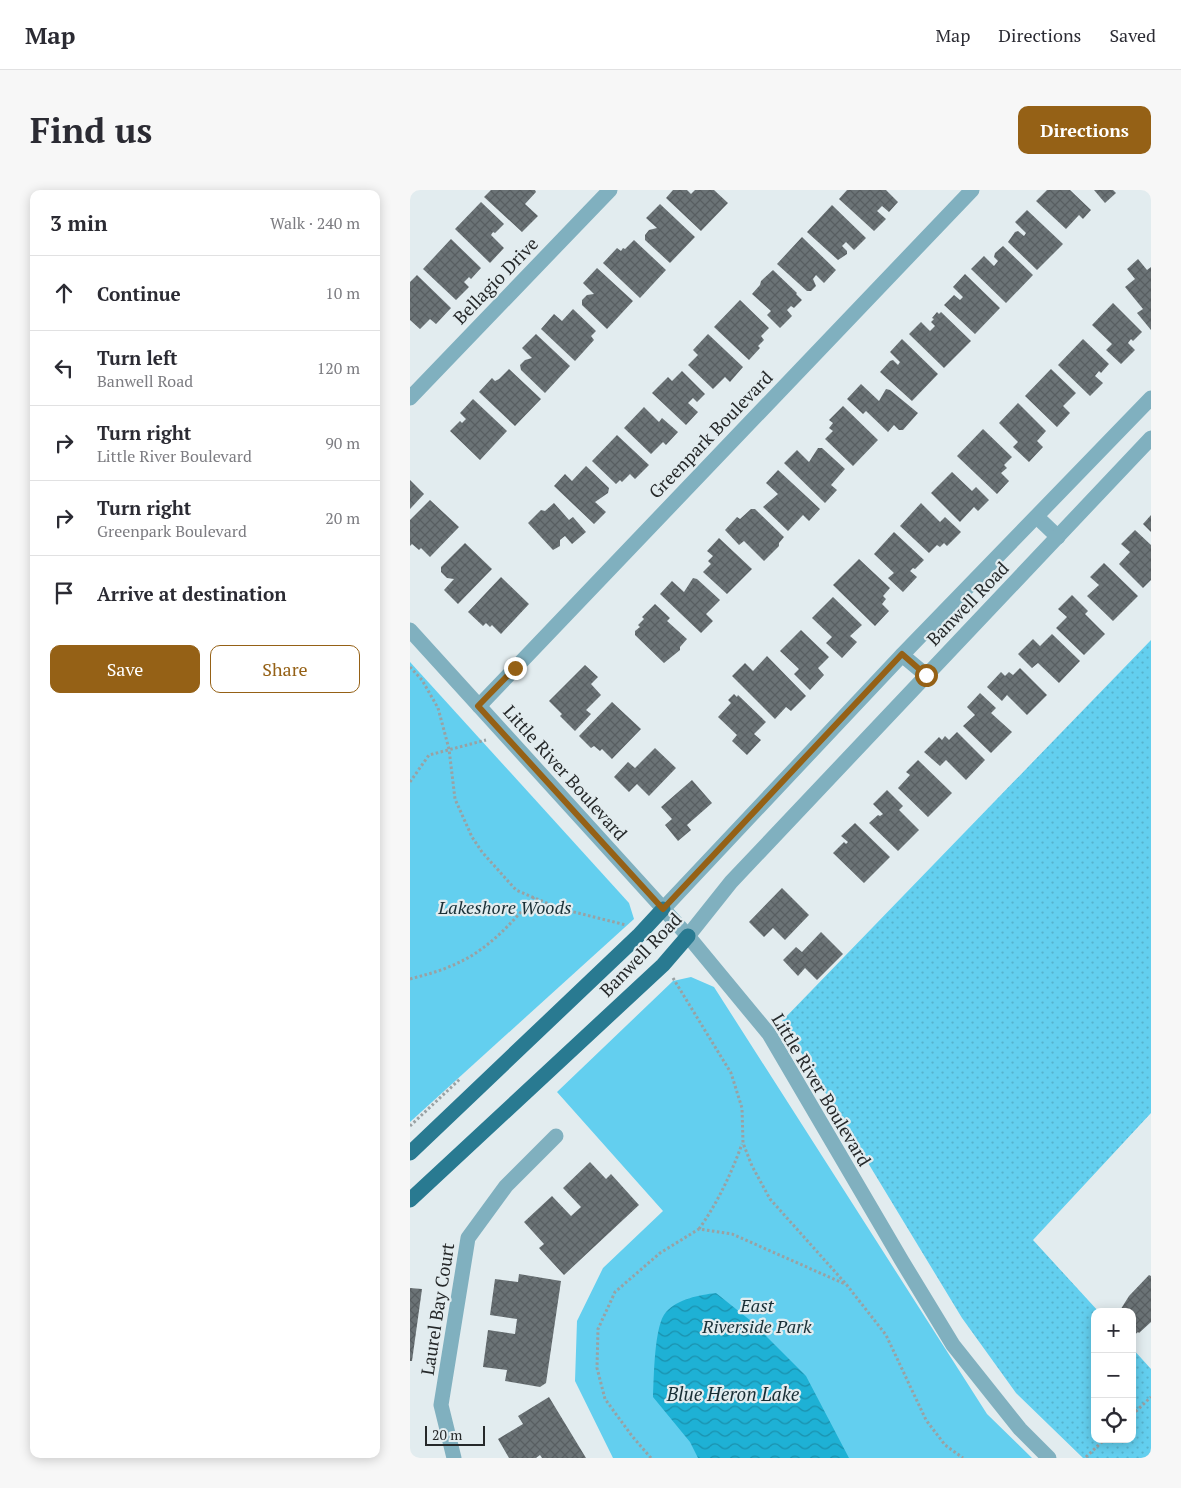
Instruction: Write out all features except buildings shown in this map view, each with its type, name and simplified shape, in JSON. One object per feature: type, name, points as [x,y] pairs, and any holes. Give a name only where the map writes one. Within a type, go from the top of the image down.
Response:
[{"type":"main road","name":"Banwell Road","points":[[410,1153],[638,936],[663,909]]},
{"type":"main road","name":"Banwell Road","points":[[410,1200],[663,965],[688,936]]},
{"type":"street","name":"Bellagio Drive","points":[[410,398],[610,190]]},
{"type":"street","name":"Greenpark Boulevard","points":[[478,706],[972,190]]},
{"type":"street","name":"Banwell Road","points":[[663,909],[902,654],[1151,398]]},
{"type":"street","name":"Banwell Road","points":[[688,936],[730,882],[1151,438]]},
{"type":"street","points":[[1037,517],[1058,538]]},
{"type":"street","name":"Little River Boulevard","points":[[410,630],[688,936],[769,1034],[953,1344],[1020,1429],[1050,1458]]},
{"type":"street","points":[[902,654],[926,675]]},
{"type":"street","name":"Laurel Bay Court","points":[[454,1458],[441,1405],[468,1238],[506,1186],[556,1136]]},
{"type":"path","points":[[410,667],[422,680],[438,708],[449,749],[454,799],[472,837],[482,852],[516,890],[558,908],[624,924]]},
{"type":"path","points":[[410,782],[429,755],[486,740]]},
{"type":"path","points":[[410,979],[451,966],[480,950],[507,928],[534,897]]},
{"type":"path","points":[[651,1458],[632,1436],[606,1399],[597,1368],[598,1329],[615,1292],[660,1253],[699,1229],[714,1207],[731,1174],[742,1143],[742,1108],[731,1073],[674,979]]},
{"type":"path","points":[[742,1143],[770,1199],[846,1284],[886,1335],[926,1420],[945,1445],[963,1458]]},
{"type":"path","points":[[699,1229],[732,1234],[846,1284]]},
{"type":"path","points":[[1136,1411],[1151,1398]]},
{"type":"path","points":[[1086,1457],[1101,1443]]},
{"type":"green space","points":[[1151,640],[1151,1113],[1033,1240],[1095,1308],[1091,1308],[1091,1443],[1136,1443],[1136,1352],[1151,1369],[1151,1458],[1083,1458],[1016,1393],[962,1318],[782,1021]]},
{"type":"green space","name":"Lakeshore Woods","points":[[410,662],[629,903],[634,919],[410,1122]]},
{"type":"green space","name":"East Riverside Park","points":[[691,977],[714,987],[987,1414],[1032,1458],[613,1458],[575,1381],[577,1321],[603,1268],[663,1211],[557,1092],[673,981]]},
{"type":"water","name":"Blue Heron Lake","points":[[716,1293],[751,1321],[806,1376],[849,1458],[698,1458],[690,1442],[653,1397],[655,1352],[659,1328],[666,1312],[676,1304],[696,1296]]},
{"type":"route","points":[[515,668],[478,706],[663,909],[902,654],[926,675]]}]
